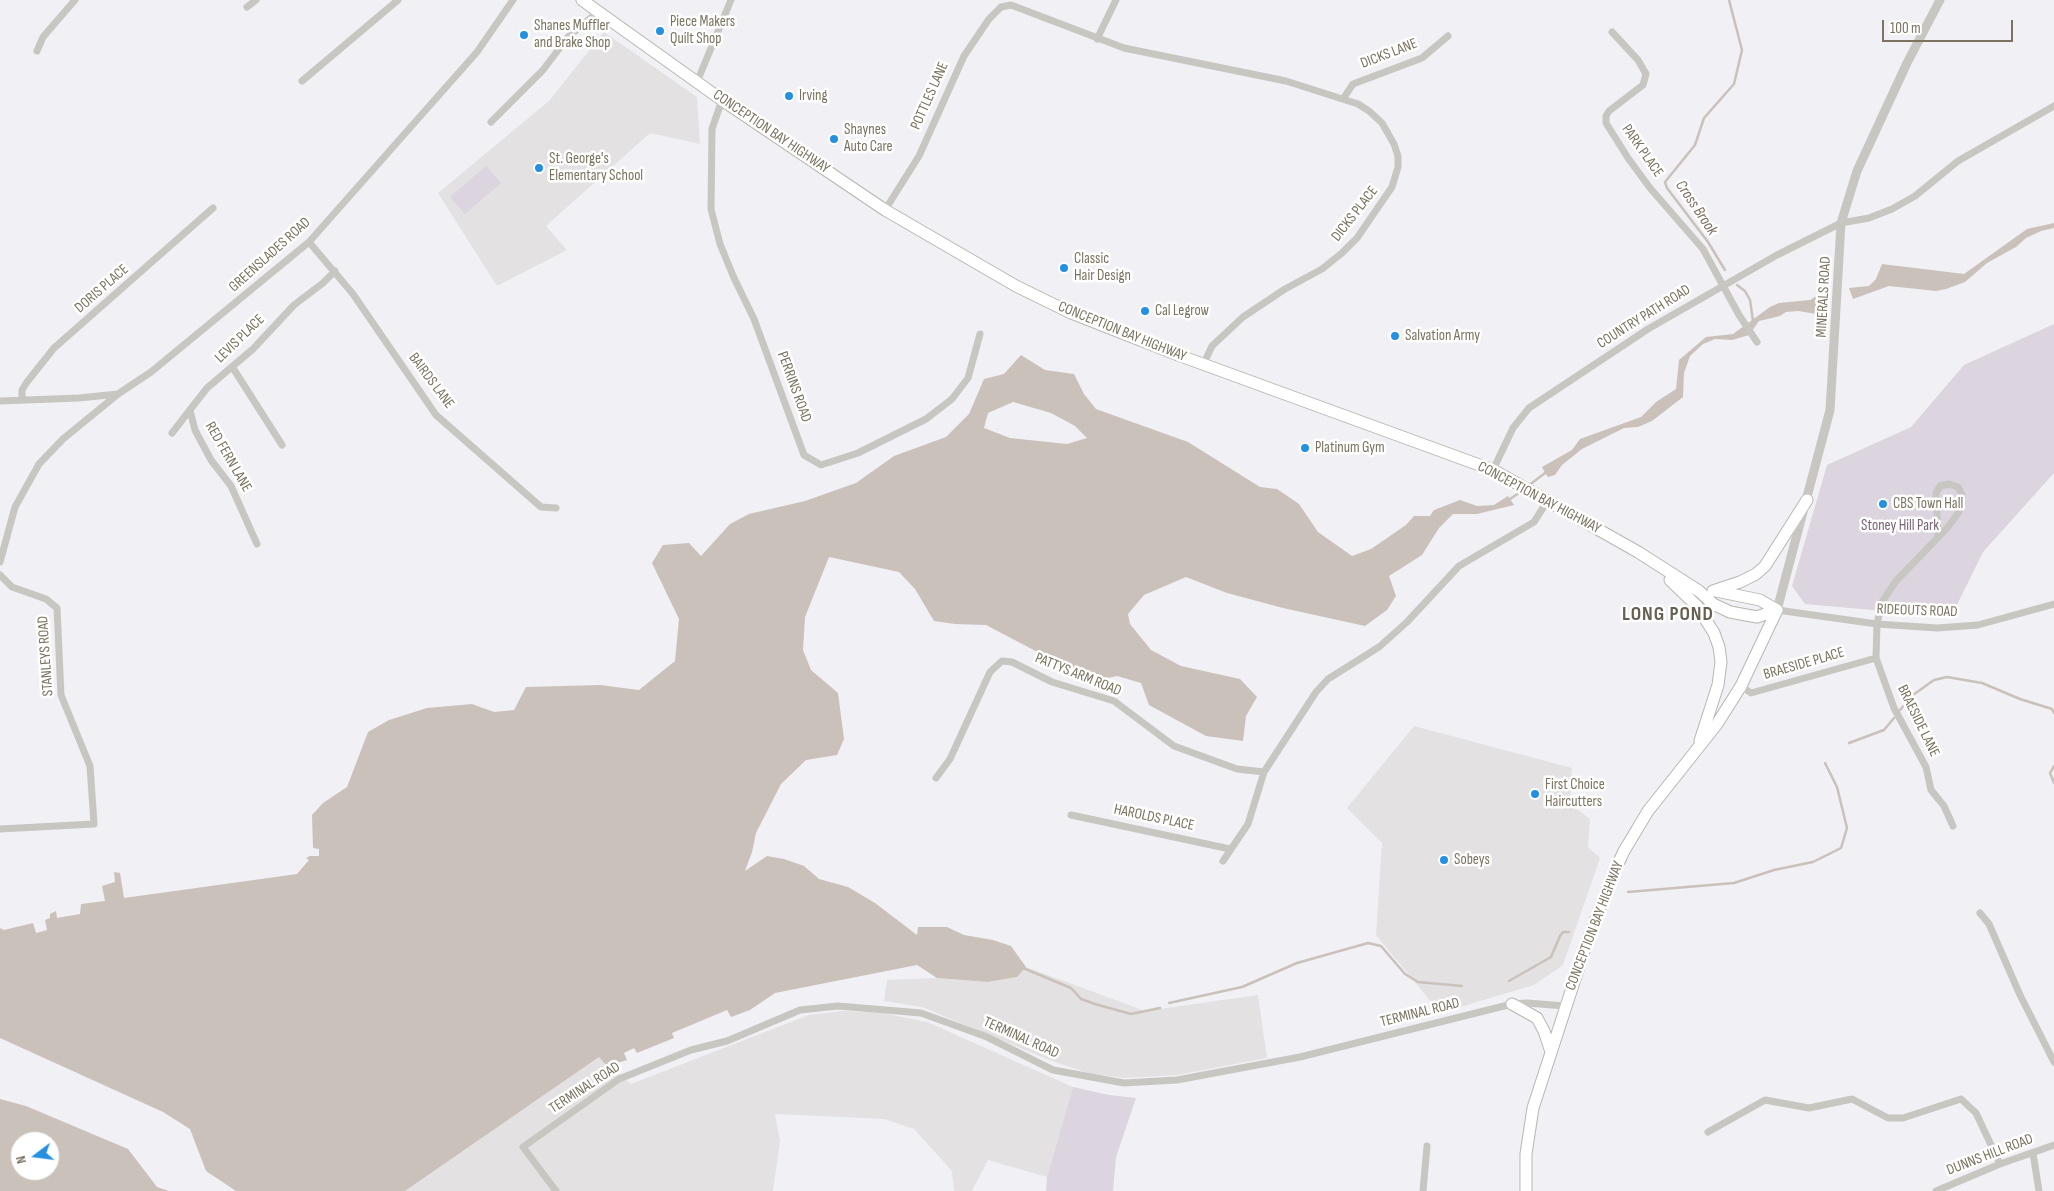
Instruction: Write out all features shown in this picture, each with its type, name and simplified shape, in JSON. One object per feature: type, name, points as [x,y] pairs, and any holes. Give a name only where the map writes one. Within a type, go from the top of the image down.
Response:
[{"type":"main road","name":"CONCEPTION BAY HIGHWAY","points":[[582,0],[722,100],[885,210],[965,258],[1071,313],[1178,355],[1493,470],[1646,558],[1699,592],[1713,604],[1730,612],[1757,617],[1776,610]]},
{"type":"main road","points":[[1713,591],[1756,574],[1765,566],[1807,500]]},
{"type":"main road","points":[[1646,558],[1697,606],[1714,633],[1719,647],[1721,662],[1718,685],[1698,747]]},
{"type":"main road","points":[[1699,592],[1713,591],[1760,600],[1776,610]]},
{"type":"main road","name":"CONCEPTION BAY HIGHWAY","points":[[1526,1191],[1529,1130],[1533,1108],[1565,1006],[1602,900],[1624,851],[1648,811],[1717,724],[1741,686],[1776,610]]},
{"type":"main road","points":[[1512,1004],[1536,1018],[1544,1031],[1551,1052]]},
{"type":"street","points":[[36,51],[43,37],[76,0]]},
{"type":"street","points":[[247,7],[256,0]]},
{"type":"street","points":[[302,81],[398,0]]},
{"type":"street","name":"GREENSLADES ROAD","points":[[0,401],[79,398],[118,394],[151,372],[309,242],[477,52],[513,0]]},
{"type":"street","points":[[697,82],[731,0]]},
{"type":"street","points":[[1097,39],[1116,0]]},
{"type":"street","name":"MINERALS ROAD","points":[[1776,610],[1830,410],[1841,223],[1857,171],[1907,63],[1940,0]]},
{"type":"street","name":"DICKS PLACE","points":[[1011,5],[1097,39],[1149,54],[1256,74],[1315,89],[1369,111],[1382,123],[1388,132],[1398,156],[1398,167],[1392,187],[1357,238],[1322,269],[1285,289],[1243,317],[1212,346],[1204,363]]},
{"type":"street","name":"POTTLES LANE","points":[[885,210],[919,156],[964,56],[989,19],[1001,7],[1011,5]]},
{"type":"street","points":[[491,122],[543,70],[568,37],[598,12]]},
{"type":"street","name":"PARK PLACE","points":[[1612,32],[1638,60],[1646,74],[1643,85],[1609,111],[1606,116],[1606,123],[1644,180],[1703,249],[1745,325],[1755,339]]},
{"type":"street","name":"DICKS LANE","points":[[1343,99],[1353,84],[1422,58],[1448,36]]},
{"type":"street","name":"PERRINS ROAD","points":[[722,100],[712,129],[711,209],[720,244],[754,319],[804,455],[821,465],[858,453],[926,419],[952,399],[968,378],[980,334]]},
{"type":"street","name":"COUNTRY PATH ROAD","points":[[1493,470],[1512,428],[1529,408],[1648,329],[1724,284],[1841,223],[1869,218],[1892,209],[1915,196],[1958,161],[2054,106]]},
{"type":"street","name":"DORIS PLACE","points":[[22,399],[22,390],[27,382],[54,348],[213,208]]},
{"type":"street","name":"BAIRDS LANE","points":[[309,242],[335,271],[380,332],[436,415],[541,507],[556,508]]},
{"type":"street","name":"LEVIS PLACE","points":[[172,433],[207,388],[253,349],[294,305],[323,283],[335,271]]},
{"type":"street","points":[[232,368],[282,445]]},
{"type":"street","points":[[0,562],[15,507],[38,464],[63,439],[118,394]]},
{"type":"street","name":"RED FERN LANE","points":[[190,410],[195,430],[211,460],[231,486],[257,544]]},
{"type":"street","name":"BRAESIDE LANE","points":[[1938,536],[1936,493],[1940,486],[1949,484],[1958,487],[1962,495],[1960,512],[1938,536],[1896,581],[1882,602],[1876,624],[1876,658],[1894,708],[1926,767],[1931,790],[1944,806],[1953,826]]},
{"type":"street","points":[[1223,860],[1248,824],[1264,772],[1316,692],[1328,679],[1379,647],[1408,622],[1459,566],[1534,522],[1545,499]]},
{"type":"street","name":"STANLEYS ROAD","points":[[0,575],[12,587],[46,599],[56,608],[61,694],[90,766],[94,824],[0,829]]},
{"type":"street","name":"RIDEOUTS ROAD","points":[[1776,610],[1876,624],[1937,628],[1978,625],[2054,604]]},
{"type":"street","name":"BRAESIDE PLACE","points":[[1741,686],[1751,693],[1876,658]]},
{"type":"street","name":"PATTYS ARM ROAD","points":[[936,778],[950,759],[990,672],[1002,661],[1012,662],[1052,682],[1114,701],[1174,746],[1237,769],[1264,772]]},
{"type":"street","name":"HAROLDS PLACE","points":[[1071,815],[1230,849]]},
{"type":"street","points":[[1980,913],[1989,924],[2020,995],[2054,1062]]},
{"type":"street","name":"TERMINAL ROAD","points":[[556,1191],[523,1147],[619,1079],[691,1050],[727,1041],[800,1010],[838,1006],[921,1013],[987,1037],[1053,1070],[1124,1083],[1177,1080],[1300,1057],[1512,1004],[1537,1003],[1565,1006]]},
{"type":"street","points":[[1708,1132],[1764,1100],[1809,1108],[1852,1099],[1888,1118],[1903,1118],[1961,1098],[1976,1113],[2000,1164]]},
{"type":"street","name":"DUNNS HILL ROAD","points":[[1936,1191],[2000,1164],[2054,1145]]},
{"type":"street","points":[[1423,1191],[1427,1146]]},
{"type":"street","points":[[2033,1153],[2039,1191]]},
{"type":"shaded area","name":"St. George's Elementary School","points":[[604,32],[697,97],[700,144],[650,133],[546,226],[567,250],[497,286],[438,193],[549,101]]},
{"type":"shaded area","points":[[2054,223],[2054,228],[2041,231],[2026,238],[2016,247],[1987,263],[1965,282],[1946,289],[1936,291],[1889,286],[1853,299],[1849,288],[1869,286],[1876,279],[1882,264],[1964,274],[2027,229]]},
{"type":"shaded area","points":[[1816,296],[1823,315],[1798,311],[1786,312],[1780,316],[1759,321],[1749,335],[1732,340],[1715,339],[1703,344],[1690,356],[1684,373],[1683,397],[1652,421],[1638,427],[1624,428],[1582,449],[1562,465],[1555,475],[1548,477],[1545,473],[1542,467],[1572,450],[1580,439],[1641,417],[1656,402],[1676,389],[1679,360],[1706,337],[1733,334],[1770,307],[1779,303],[1810,300]]},
{"type":"shaded area","points":[[1021,355],[1045,370],[1074,374],[1084,394],[1096,409],[1188,442],[1260,487],[1277,489],[1299,504],[1318,532],[1352,556],[1371,549],[1406,525],[1414,516],[1430,516],[1434,510],[1460,500],[1477,506],[1494,505],[1508,496],[1514,505],[1477,514],[1453,514],[1439,528],[1422,555],[1389,576],[1396,596],[1387,610],[1365,626],[1283,608],[1227,593],[1186,577],[1144,595],[1128,614],[1130,624],[1151,650],[1181,666],[1240,679],[1257,697],[1246,716],[1243,741],[1206,736],[1149,705],[1141,683],[1117,676],[1098,680],[1068,668],[986,625],[934,621],[915,589],[899,572],[829,557],[805,617],[803,650],[811,670],[838,693],[844,739],[837,755],[806,760],[781,784],[756,833],[745,871],[767,856],[784,859],[804,866],[819,879],[848,887],[875,903],[917,935],[918,927],[947,927],[964,935],[993,940],[1011,946],[1026,967],[1017,977],[988,982],[937,978],[917,965],[775,993],[750,1010],[731,1017],[727,1010],[672,1033],[674,1038],[637,1053],[634,1048],[624,1053],[627,1060],[607,1066],[599,1057],[405,1191],[236,1191],[206,1171],[190,1129],[163,1112],[0,1038],[0,928],[4,930],[33,923],[36,933],[47,930],[45,920],[50,918],[50,914],[56,911],[57,918],[80,914],[81,904],[105,901],[102,886],[115,882],[114,872],[120,873],[124,898],[297,874],[309,860],[306,858],[319,856],[319,849],[313,848],[312,815],[323,803],[347,787],[368,732],[389,720],[427,708],[472,704],[494,712],[514,710],[526,687],[600,685],[639,690],[675,661],[679,619],[652,563],[663,545],[689,543],[701,556],[730,524],[749,514],[805,501],[856,483],[894,456],[946,437],[969,414],[984,379],[1004,374]],"holes":[[[1013,402],[1051,413],[1075,426],[1087,438],[1067,444],[1010,438],[984,428],[988,413]]]},
{"type":"shaded area","points":[[1414,726],[1572,768],[1570,804],[1590,819],[1588,847],[1600,858],[1563,965],[1534,985],[1440,1013],[1376,935],[1382,843],[1347,808]]},
{"type":"shaded area","points":[[1026,967],[1145,1011],[1258,995],[1267,1058],[1177,1075],[1124,1078],[1088,1073],[1049,1060],[922,1007],[884,1001],[887,980],[937,978],[988,982],[1017,977]]},
{"type":"shaded area","points":[[844,1011],[882,1013],[927,1022],[1073,1087],[1047,1177],[988,1160],[972,1191],[954,1191],[952,1171],[914,1129],[884,1119],[775,1114],[780,1141],[773,1191],[405,1191],[599,1057],[631,1084],[809,1015]]},
{"type":"shaded area","points":[[0,1099],[26,1106],[128,1149],[157,1187],[169,1191],[0,1191]]},
{"type":"green space","points":[[486,166],[501,183],[465,214],[450,197]]},
{"type":"green space","name":"Stoney Hill Park","points":[[2054,324],[2054,473],[1983,552],[1951,617],[1805,604],[1792,586],[1827,465],[1911,427],[1964,365]]},
{"type":"green space","points":[[1073,1087],[1109,1095],[1136,1098],[1116,1157],[1113,1191],[1046,1191],[1047,1177]]},
{"type":"waterway","name":"Cross Brook","points":[[1725,270],[1708,242],[1667,188],[1665,182],[1695,145],[1704,118],[1734,84],[1742,50],[1729,0]]},
{"type":"waterway","name":"Cross Brook","points":[[1737,285],[1745,291],[1750,300],[1753,321]]},
{"type":"waterway","points":[[1528,486],[1545,473]]},
{"type":"waterway","points":[[1510,499],[1522,491]]},
{"type":"waterway","points":[[1900,710],[1913,695],[1934,680],[1947,677],[1982,683],[2020,699],[2052,709],[2054,713]]},
{"type":"waterway","points":[[1849,743],[1884,730],[1894,718]]},
{"type":"waterway","points":[[1628,892],[1734,883],[1774,870],[1813,862],[1841,848],[1847,828],[1837,787],[1825,763]]},
{"type":"waterway","points":[[2054,766],[2050,773],[2054,783]]},
{"type":"waterway","points":[[1509,981],[1551,957],[1560,936],[1563,932],[1569,932]]},
{"type":"waterway","points":[[1169,1003],[1242,987],[1297,963],[1368,943],[1381,946],[1405,974],[1418,982],[1462,986]]},
{"type":"waterway","points":[[1023,968],[1071,988],[1081,999],[1095,1004],[1131,1014],[1160,1008]]},
{"type":"place","name":"Piece Makers Quilt Shop","points":[[660,31]]},
{"type":"place","name":"Shanes Muffler and Brake Shop","points":[[524,35]]},
{"type":"place","name":"Irving","points":[[789,96]]},
{"type":"place","name":"Shaynes Auto Care","points":[[834,139]]},
{"type":"place","name":"St. George's Elementary School","points":[[539,168]]},
{"type":"place","name":"Classic Hair Design","points":[[1064,268]]},
{"type":"place","name":"Cal Legrow","points":[[1145,311]]},
{"type":"place","name":"Salvation Army","points":[[1395,336]]},
{"type":"place","name":"Platinum Gym","points":[[1305,448]]},
{"type":"place","name":"CBS Town Hall","points":[[1883,504]]},
{"type":"place","name":"First Choice Haircutters","points":[[1535,794]]},
{"type":"place","name":"Sobeys","points":[[1444,860]]},
{"type":"district","name":"LONG POND","points":[[1668,615]]}]
